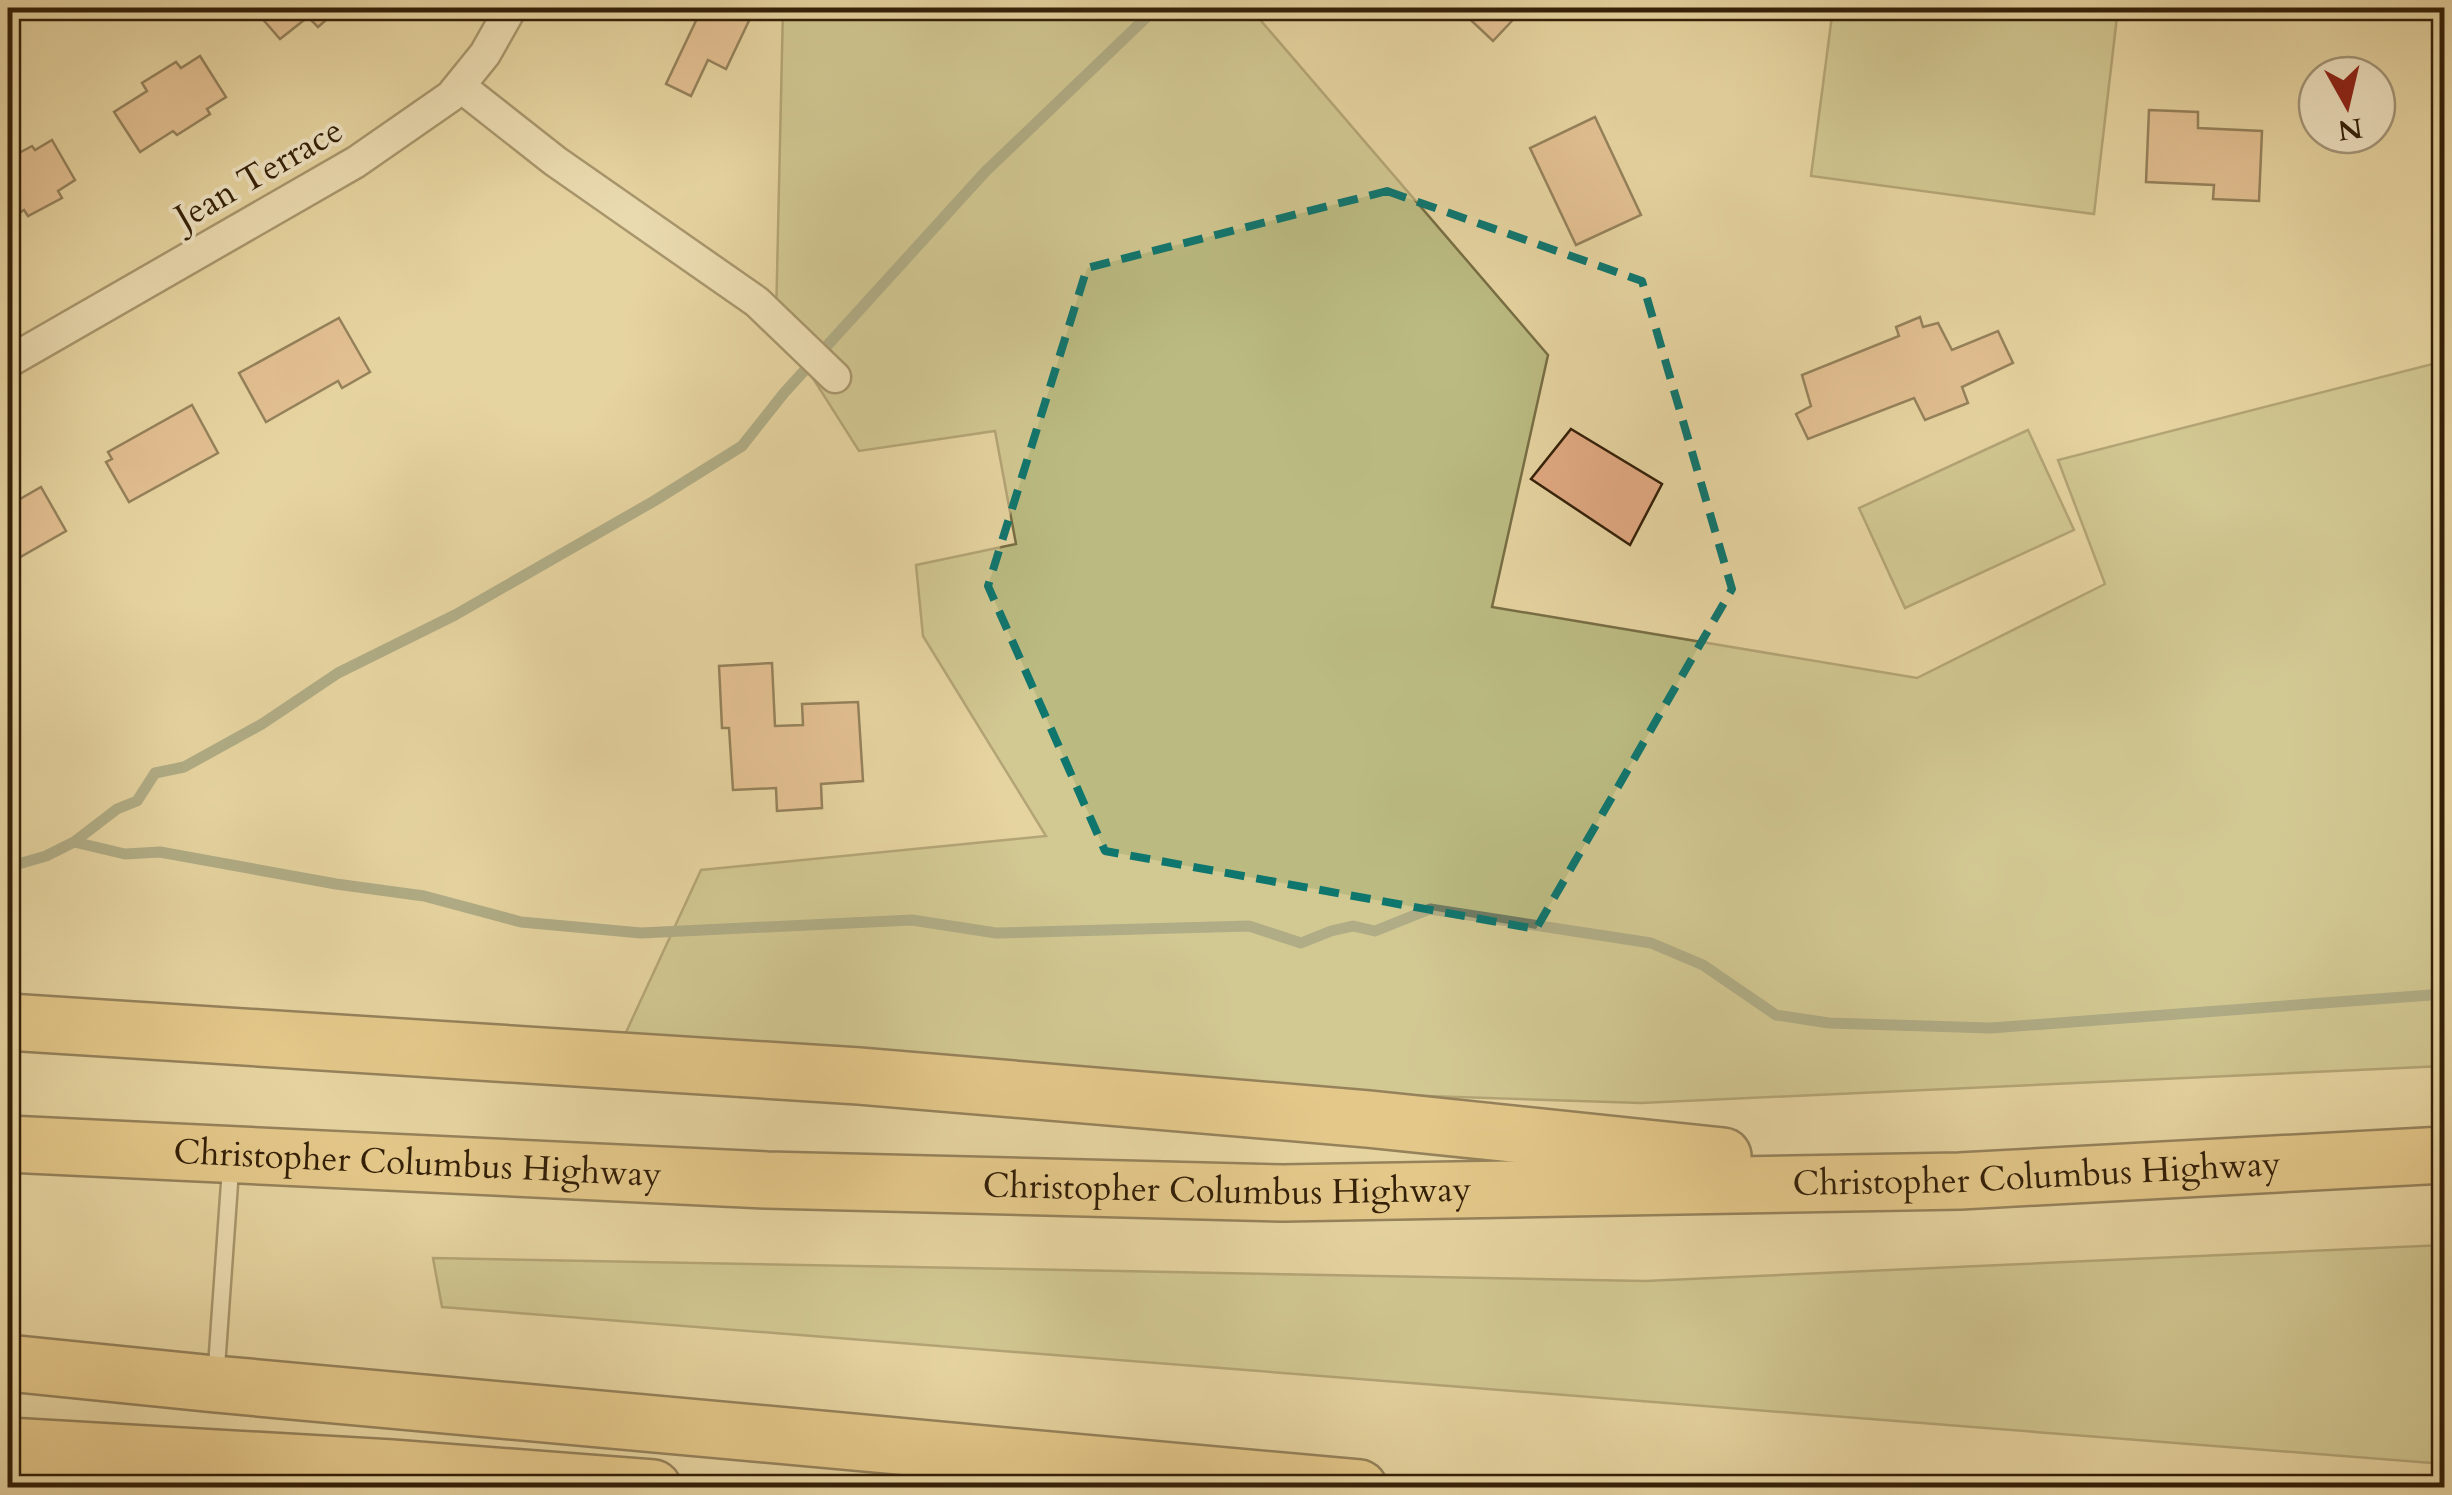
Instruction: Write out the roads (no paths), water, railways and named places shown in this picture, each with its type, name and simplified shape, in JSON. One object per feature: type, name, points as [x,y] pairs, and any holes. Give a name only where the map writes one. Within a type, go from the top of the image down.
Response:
[{"type":"highway","points":[[8,1022],[858,1076],[1368,1118],[1960,1181]]},
{"type":"highway","name":"Christopher Columbus Highway","points":[[8,1144],[768,1180],[1283,1193],[1960,1181],[2444,1154]]},
{"type":"highway","points":[[8,1362],[1358,1488]]},
{"type":"highway","points":[[8,1446],[653,1488]]},
{"type":"highway","points":[[8,1473],[392,1468]]},
{"type":"street","name":"Jean Terrace","points":[[8,362],[356,162],[461,86],[511,8]]},
{"type":"street","points":[[461,86],[555,161],[757,302],[835,376]]},
{"type":"lane","points":[[216,1384],[231,1154]]},
{"type":"waterway","points":[[74,842],[117,809],[137,801],[155,773],[184,767],[262,724],[338,673],[455,615],[742,446],[784,393],[985,172],[1156,8]]},
{"type":"waterway","points":[[8,867],[46,856],[74,842],[125,854],[160,852],[424,896],[521,922],[641,933],[912,920],[996,933],[1249,926],[1301,943],[1353,926],[1375,931],[1430,909],[1651,943],[1703,965],[1776,1015],[1829,1023],[1991,1028],[2444,994]]}]
